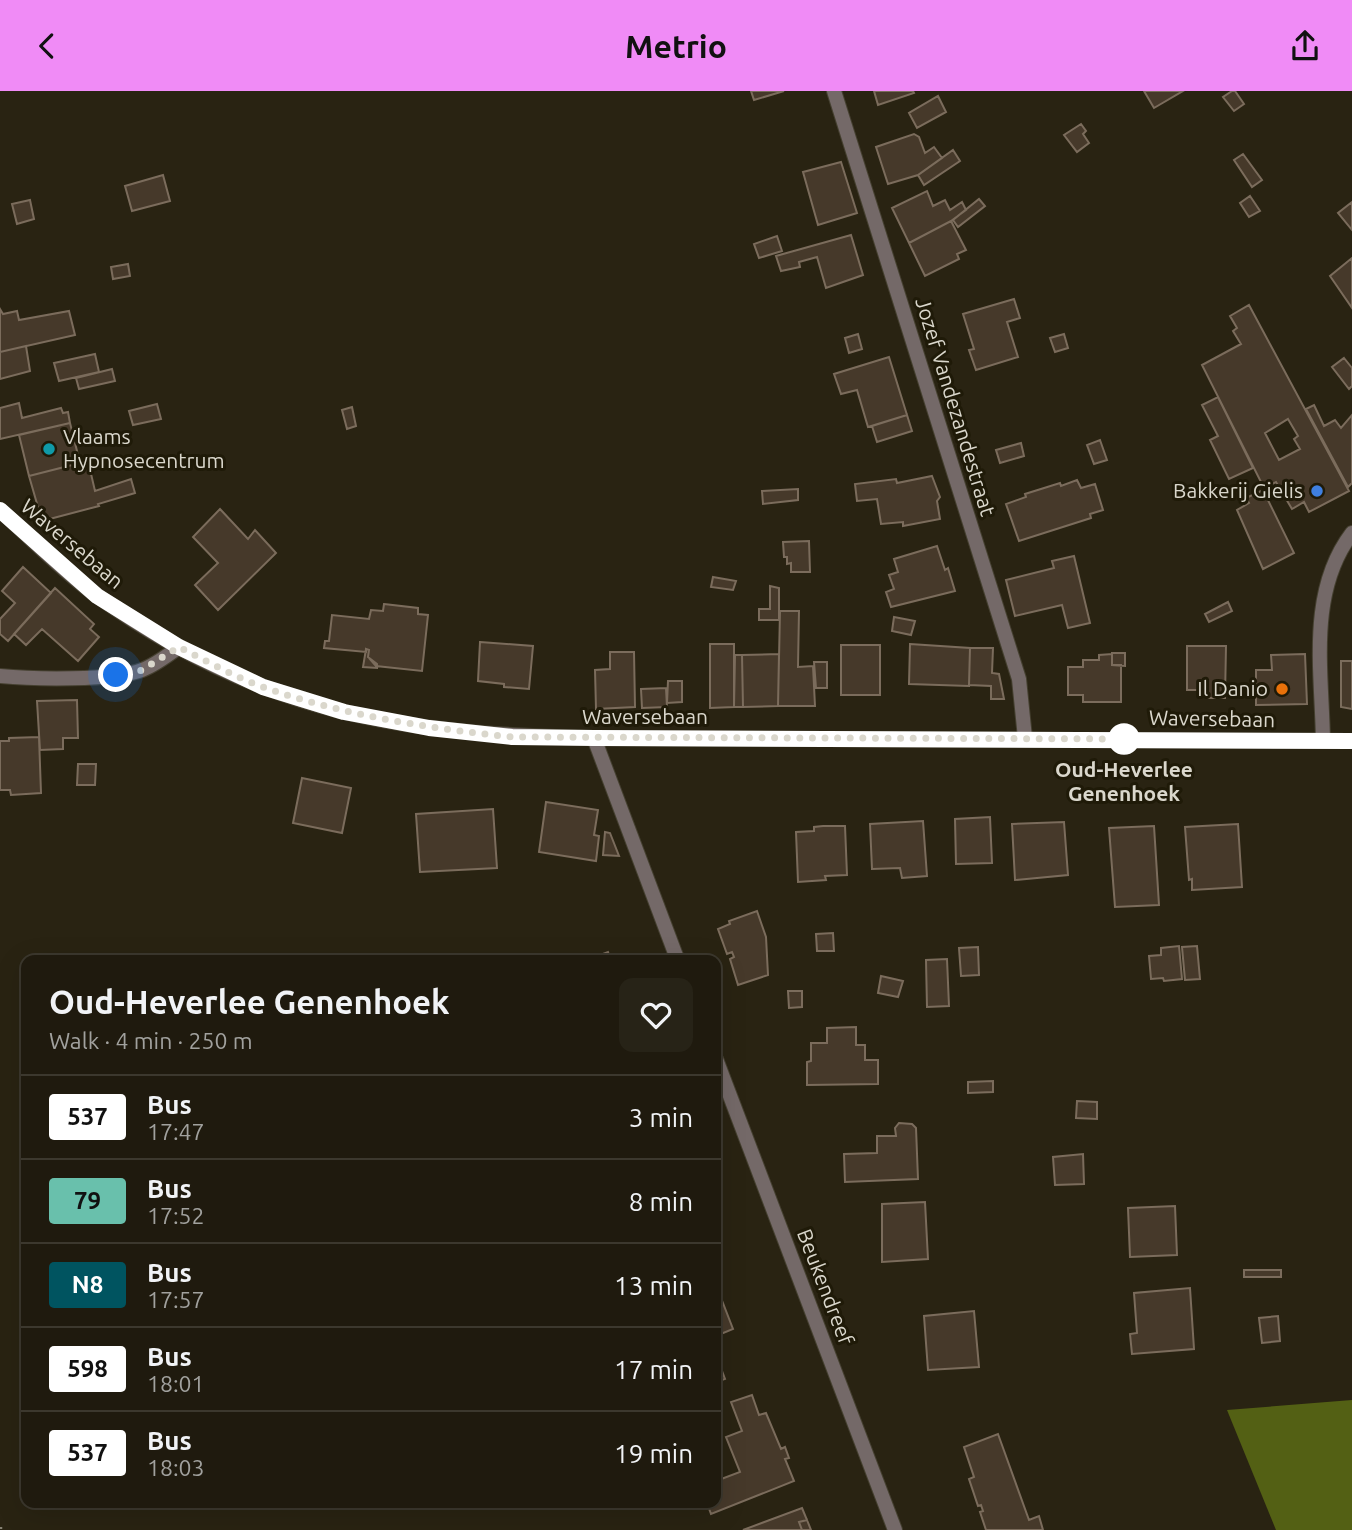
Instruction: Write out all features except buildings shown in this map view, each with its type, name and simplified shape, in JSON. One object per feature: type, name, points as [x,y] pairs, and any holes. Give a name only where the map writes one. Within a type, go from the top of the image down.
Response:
[{"type":"street","name":"Jozef Vandezandestraat","points":[[834,91],[1019,679],[1026,739]]},
{"type":"street","name":"Waversebaan","points":[[0,510],[89,590],[179,647],[263,687],[344,712],[429,728],[512,737],[1352,741]]},
{"type":"street","points":[[1323,741],[1320,625],[1328,582],[1352,533]]},
{"type":"street","points":[[0,676],[57,678],[116,675],[140,671],[179,647]]},
{"type":"street","points":[[594,738],[676,955]]},
{"type":"street","name":"Beukendreef","points":[[721,1072],[895,1530]]},
{"type":"green space","points":[[1352,1400],[1352,1530],[1276,1530],[1227,1410]]},
{"type":"bus line","name":"537","points":[[0,510],[89,590],[179,647],[263,687],[344,712],[429,728],[512,737],[1352,741]]},
{"type":"place","name":"Vlaams Hypnosecentrum","points":[[49,449]]},
{"type":"place","name":"Bakkerij Gielis","points":[[1317,491]]},
{"type":"place","name":"Il Danio","points":[[1282,689]]},
{"type":"place","name":"Oud-Heverlee Genenhoek","points":[[1124,739]]},
{"type":"route","points":[[116,675],[140,671],[179,647],[263,687],[344,712],[429,728],[512,737],[1136,739],[1124,739]]}]
